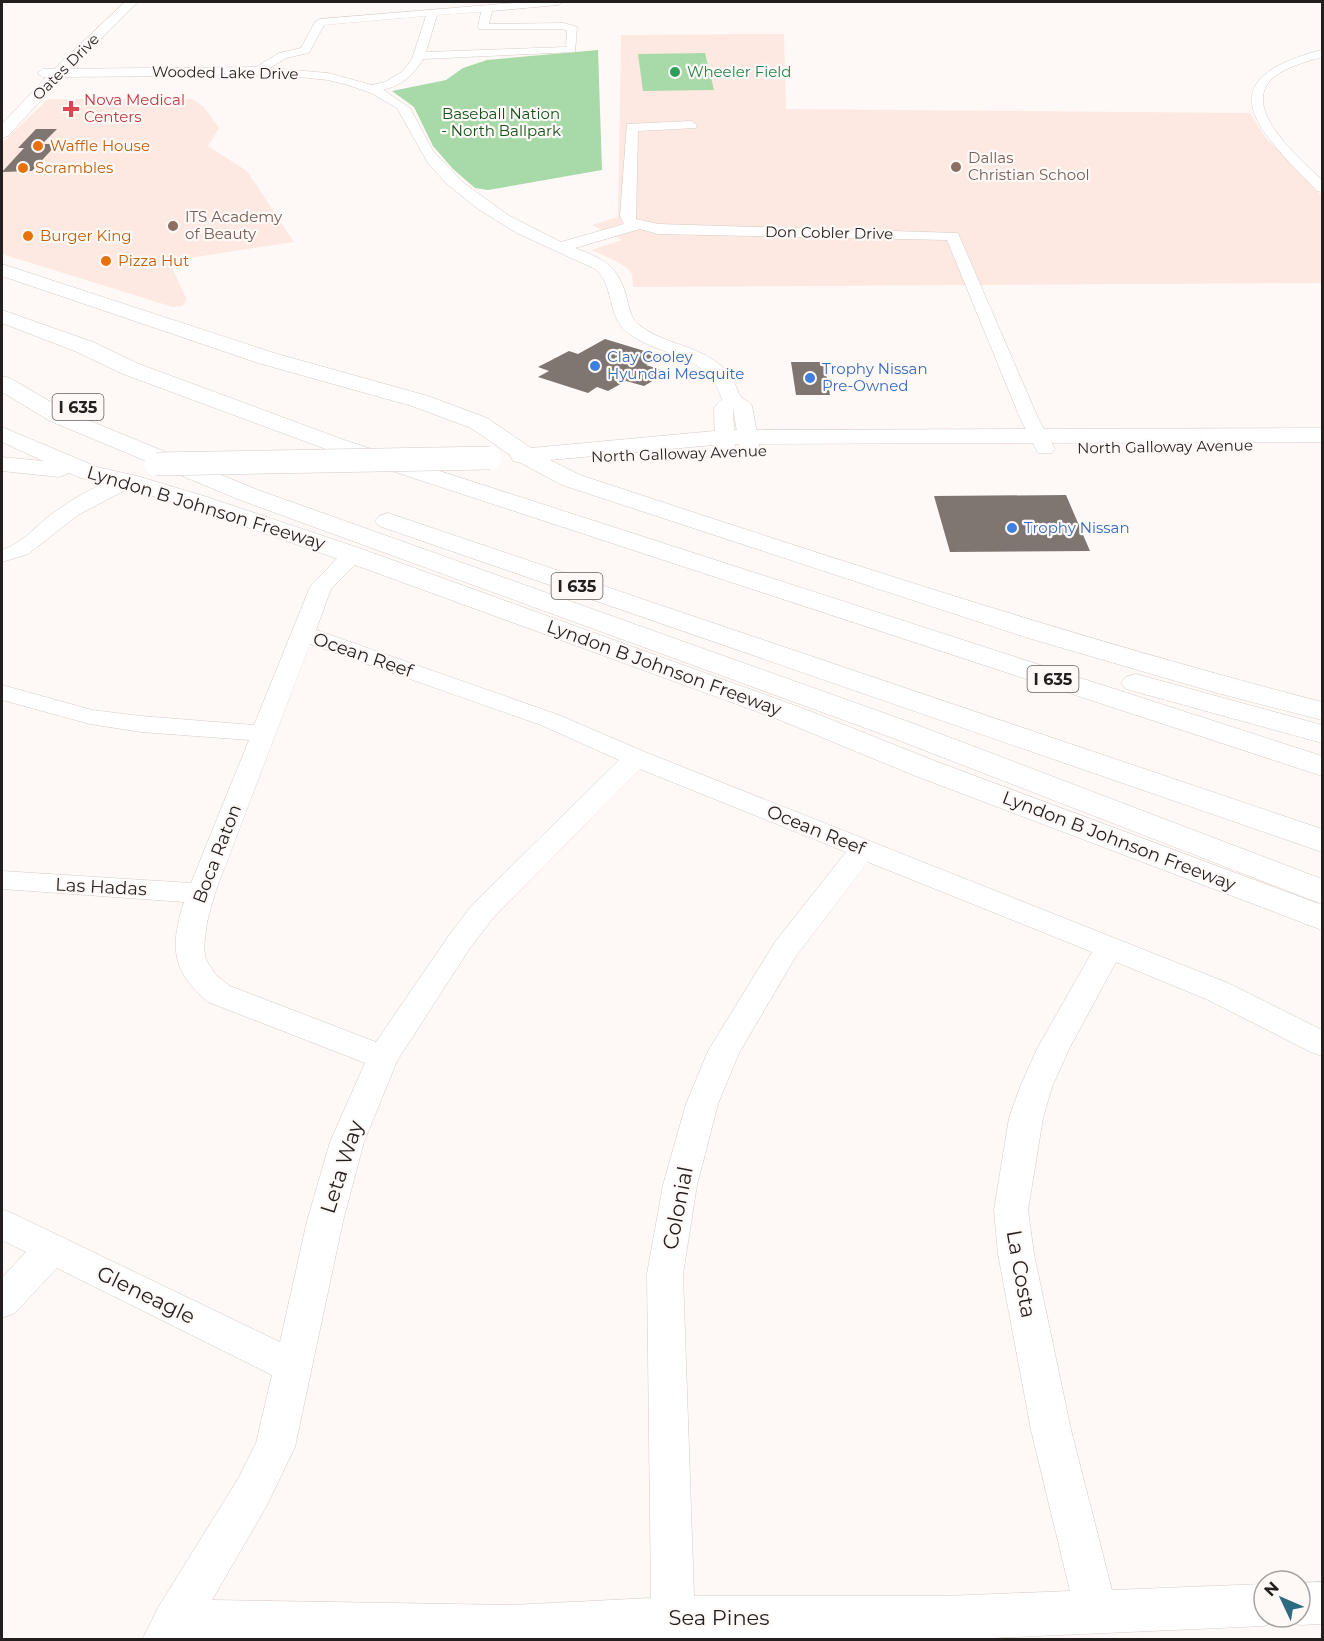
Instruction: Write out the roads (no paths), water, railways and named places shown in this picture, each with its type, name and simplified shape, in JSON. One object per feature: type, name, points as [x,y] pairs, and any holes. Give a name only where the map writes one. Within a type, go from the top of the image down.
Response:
[{"type":"main road","name":"Oates Drive","points":[[2,133],[6,119],[115,2]]},
{"type":"main road","name":"Oates Drive","points":[[52,72],[132,2]]},
{"type":"main road","points":[[2,270],[266,358],[420,401],[479,423],[516,461],[573,469],[882,585],[1098,651],[1323,711]]},
{"type":"main road","name":"I 635","points":[[2,316],[85,347],[131,369],[339,446],[1323,766]]},
{"type":"main road","points":[[85,347],[175,372],[681,540],[1131,681],[1323,734]]},
{"type":"main road","name":"I 635","points":[[2,378],[395,523],[1323,841]]},
{"type":"main road","points":[[2,383],[58,416],[249,495],[901,730],[1211,848],[1321,910]]},
{"type":"main road","name":"Lyndon B Johnson Freeway","points":[[2,434],[90,473],[128,481],[169,474],[353,555],[791,714],[924,768],[1321,910]]},
{"type":"main road","name":"North Galloway Avenue","points":[[1042,442],[1323,435]]},
{"type":"main road","name":"North Galloway Avenue","points":[[2,464],[90,473],[169,474],[516,461],[737,444],[1042,442],[1323,445]]},
{"type":"main road","name":"North Galloway Avenue","points":[[573,469],[610,454],[737,444]]},
{"type":"main road","name":"North Galloway Avenue","points":[[2,454],[169,474],[218,463],[516,461]]},
{"type":"main road","points":[[1136,778],[1227,827],[1323,863]]},
{"type":"street","points":[[302,24],[558,2]]},
{"type":"street","points":[[418,56],[571,50],[573,28],[564,26],[483,27],[487,8]]},
{"type":"street","points":[[372,89],[398,81],[411,70],[424,44],[432,13]]},
{"type":"street","points":[[255,71],[282,55],[305,51],[320,22]]},
{"type":"street","points":[[1323,53],[1276,71],[1261,84],[1255,103],[1264,126],[1323,188]]},
{"type":"street","points":[[1323,60],[1303,67],[1278,82],[1267,95],[1269,114],[1276,124],[1323,175]]},
{"type":"street","name":"Wooded Lake Drive","points":[[52,72],[292,72],[342,80],[372,89],[397,102],[407,111],[421,143],[433,160],[475,200],[508,222],[607,270],[613,279],[623,316],[631,327],[656,341],[699,358],[723,375],[729,385],[732,400],[723,407],[737,444]]},
{"type":"street","points":[[637,225],[630,222],[627,216],[632,128],[691,125]]},
{"type":"street","points":[[560,247],[637,225]]},
{"type":"street","name":"Don Cobler Drive","points":[[637,225],[668,230],[953,236],[1042,442]]},
{"type":"street","points":[[2,556],[29,545],[60,517],[128,481]]},
{"type":"street","name":"Boca Raton","points":[[353,555],[321,587],[302,633],[201,893],[190,927],[189,960],[207,986],[219,994],[383,1057]]},
{"type":"street","name":"Ocean Reef","points":[[302,633],[550,720],[636,758],[1217,992],[1323,1044]]},
{"type":"street","points":[[2,693],[90,717],[141,724],[263,733]]},
{"type":"street","name":"Leta Way","points":[[169,1630],[252,1493],[275,1447],[291,1366],[325,1221],[347,1142],[383,1057],[460,941],[483,911],[636,758]]},
{"type":"street","name":"Colonial","points":[[673,1618],[665,1274],[680,1185],[702,1104],[730,1041],[785,949],[863,849]]},
{"type":"street","name":"Las Hadas","points":[[2,880],[201,893]]},
{"type":"street","name":"La Costa","points":[[1096,1611],[1052,1430],[1016,1254],[1011,1210],[1026,1118],[1036,1087],[1053,1049],[1108,950]]},
{"type":"street","name":"Gleneagle","points":[[2,1224],[291,1366]]},
{"type":"street","points":[[2,1302],[52,1249]]},
{"type":"street","name":"Sea Pines","points":[[169,1630],[512,1627],[673,1618],[849,1629],[946,1618],[1252,1605]]},
{"type":"place","name":"Wheeler Field","points":[[675,72]]},
{"type":"place","name":"Nova Medical Centers","points":[[71,109]]},
{"type":"place","name":"Waffle House","points":[[38,146]]},
{"type":"place","name":"Dallas Christian School","points":[[956,167]]},
{"type":"place","name":"Scrambles","points":[[23,168]]},
{"type":"place","name":"ITS Academy of Beauty","points":[[173,226]]},
{"type":"place","name":"Burger King","points":[[28,236]]},
{"type":"place","name":"Pizza Hut","points":[[106,261]]},
{"type":"place","name":"Clay Cooley Hyundai Mesquite","points":[[595,366]]},
{"type":"place","name":"Trophy Nissan Pre-Owned","points":[[810,378]]},
{"type":"place","name":"Trophy Nissan","points":[[1012,528]]},
{"type":"park label","name":"Baseball Nation - North Ballpark","points":[[501,122]]}]
